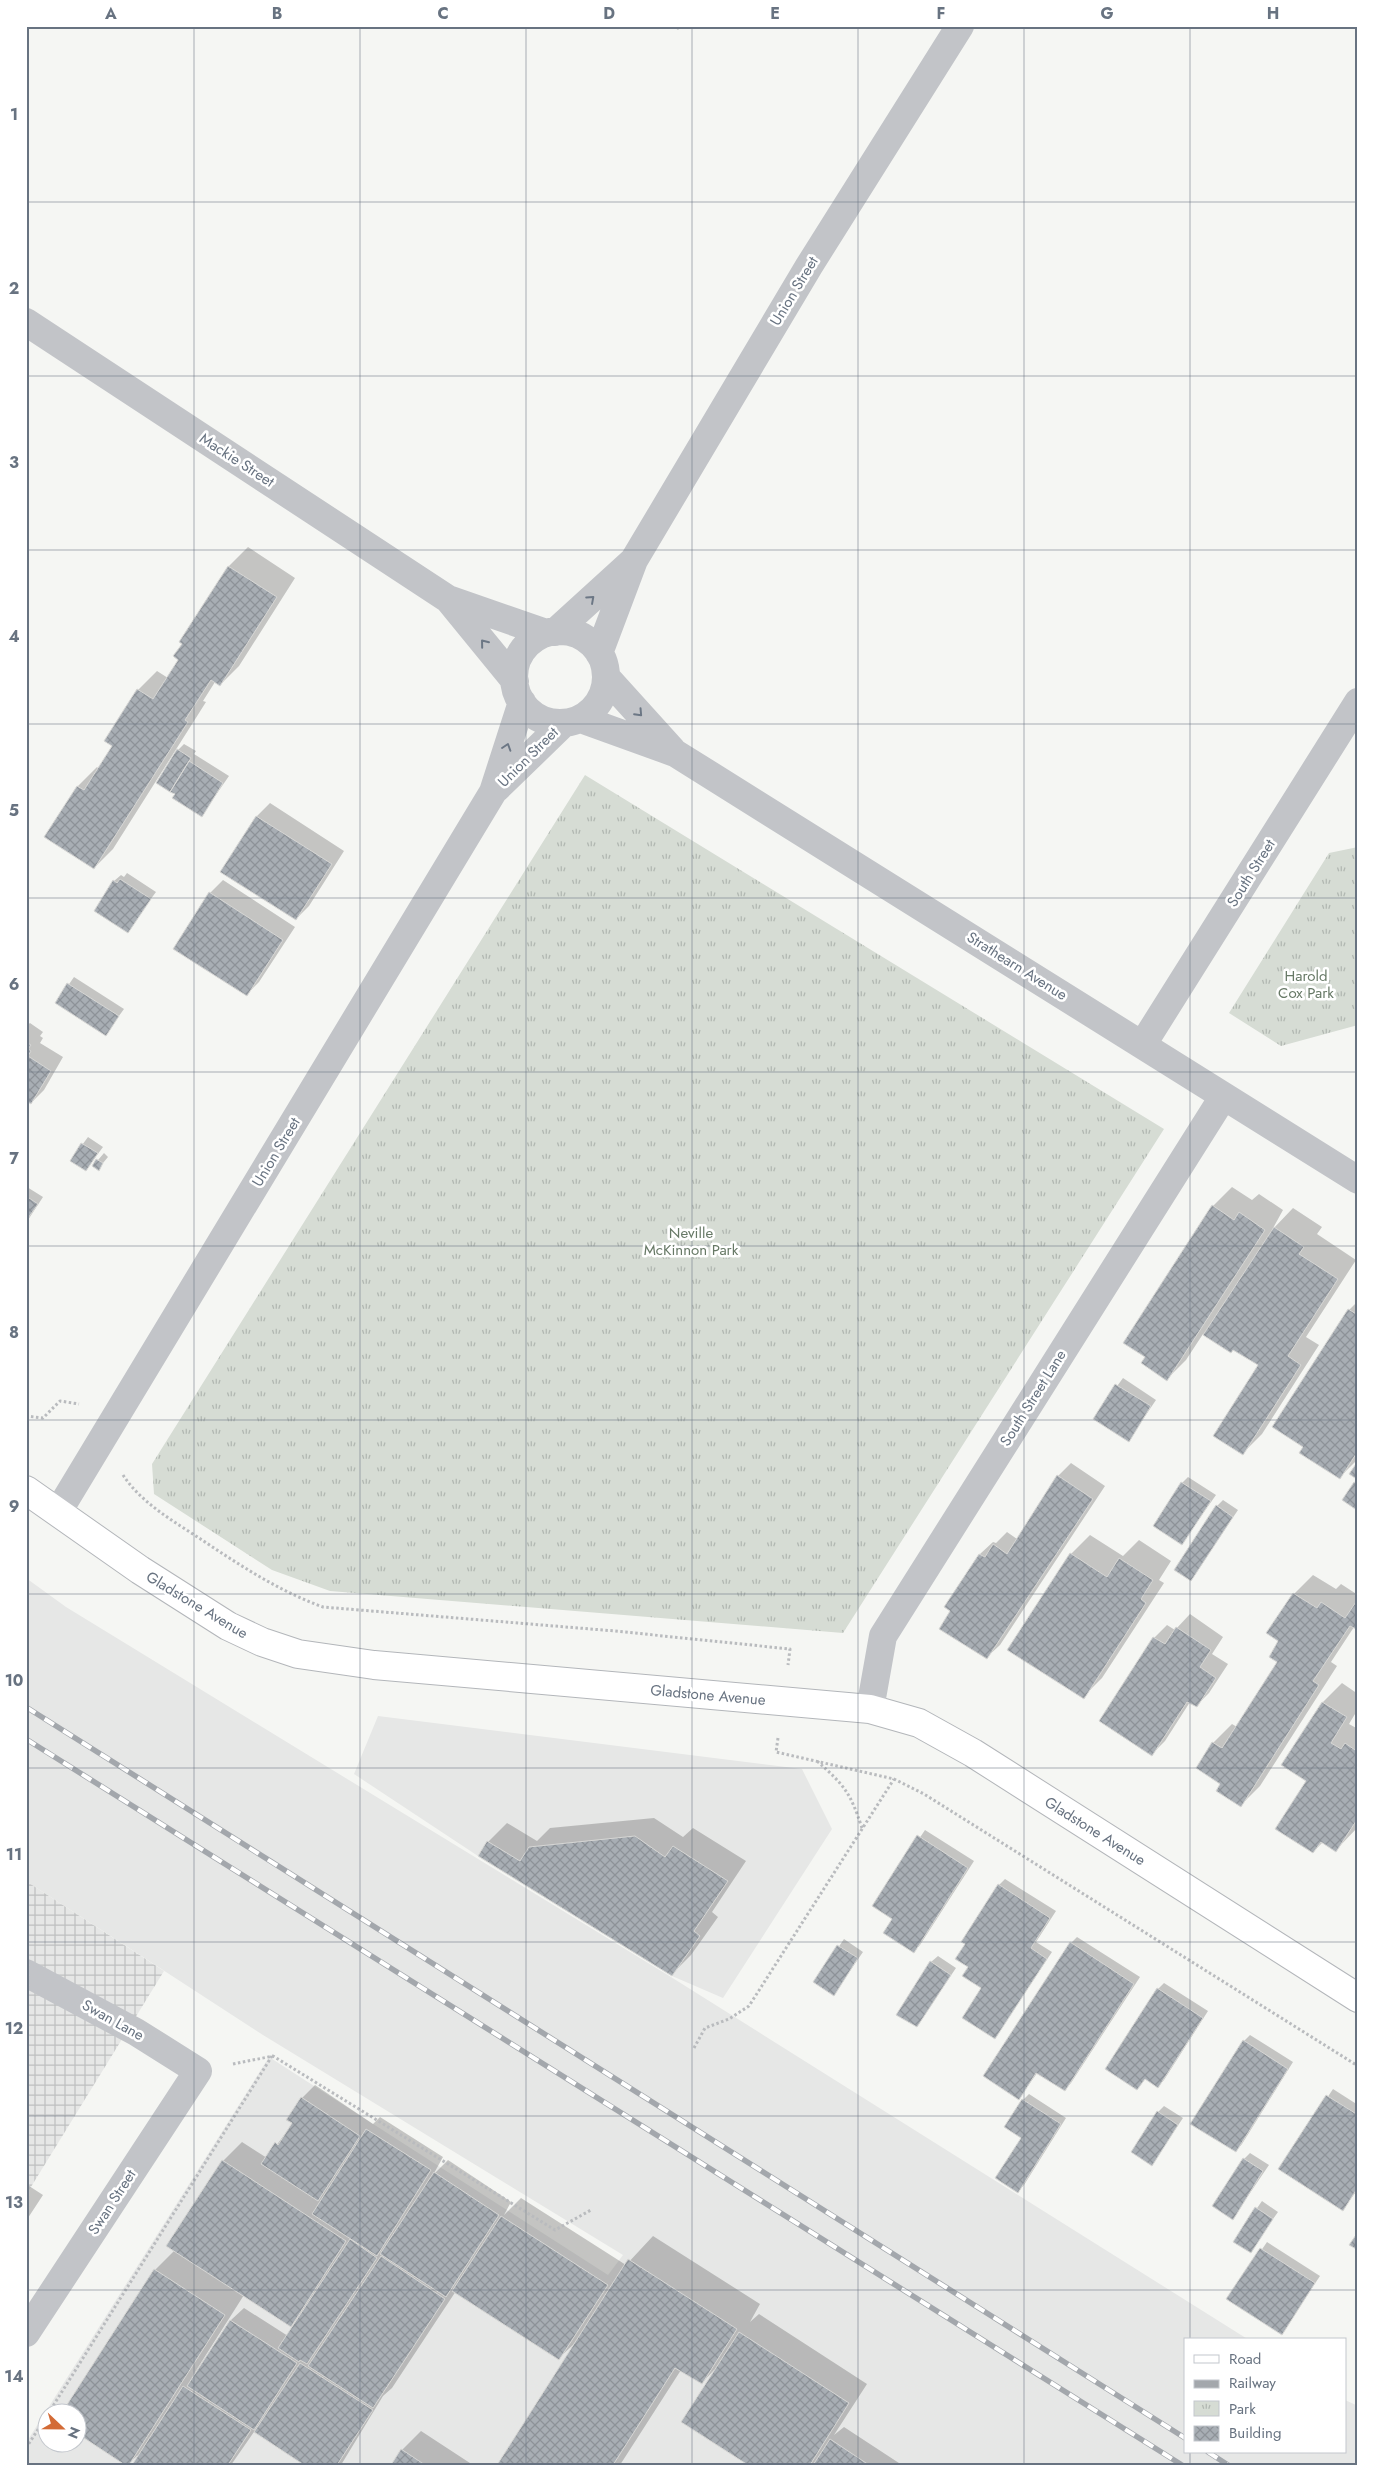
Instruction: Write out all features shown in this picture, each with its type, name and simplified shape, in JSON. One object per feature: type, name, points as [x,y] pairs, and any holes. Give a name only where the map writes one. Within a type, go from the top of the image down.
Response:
[{"type":"main road","name":"Gladstone Avenue","points":[[26,1490],[140,1570],[228,1626],[262,1642],[298,1654],[374,1665],[870,1709],[919,1723],[945,1737],[1358,1998]]},
{"type":"street","name":"Union Street","points":[[602,665],[634,560],[809,266],[960,26]]},
{"type":"street","name":"Mackie Street","points":[[26,322],[448,599]]},
{"type":"street","name":"Union Street","points":[[551,632],[634,560]]},
{"type":"street","points":[[448,599],[551,632],[573,633],[586,639],[602,665],[600,700],[572,721],[555,723],[538,718],[448,599]]},
{"type":"street","points":[[518,692],[514,670],[524,649],[538,637],[551,632]]},
{"type":"street","name":"Strathearn Avenue","points":[[602,665],[675,753]]},
{"type":"street","name":"Union Street","points":[[493,792],[518,692]]},
{"type":"street","name":"South Street","points":[[1143,1044],[1358,702]]},
{"type":"street","name":"Union Street","points":[[58,1512],[493,792],[572,721]]},
{"type":"street","name":"Strathearn Avenue","points":[[572,721],[675,753],[1358,1180]]},
{"type":"street","name":"South Street Lane","points":[[870,1709],[883,1636],[1224,1097]]},
{"type":"street","name":"Swan Lane","points":[[26,1973],[136,2032],[198,2071]]},
{"type":"street","name":"Swan Street","points":[[26,2333],[198,2071]]},
{"type":"path","points":[[26,1416],[43,1418],[60,1401],[78,1402]]},
{"type":"path","points":[[128,1482],[160,1513],[253,1574],[302,1599],[323,1607],[615,1631],[790,1649]]},
{"type":"path","points":[[778,1735],[776,1752],[894,1779],[924,1794],[1358,2066]]},
{"type":"path","points":[[817,1760],[839,1781],[851,1796],[862,1828]]},
{"type":"path","points":[[694,2048],[705,2028],[729,2019],[749,2006],[894,1779]]},
{"type":"path","points":[[198,2071],[273,2056],[555,2230],[591,2210]]},
{"type":"path","points":[[54,2404],[273,2056]]},
{"type":"path","points":[[26,2448],[38,2429]]},
{"type":"shaded area","points":[[26,1578],[66,1607],[671,1977],[1246,2338],[1184,2338],[1184,2454],[1346,2454],[1346,2400],[1358,2406],[1358,2465],[26,2465],[26,2443],[38,2424],[38,2454],[88,2454],[88,2404],[51,2404],[269,2057],[608,2275],[623,2255],[263,2035],[26,1881]]},
{"type":"shaded area","points":[[378,1716],[802,1769],[832,1829],[723,1998],[672,1976],[478,1856],[354,1774]]},
{"type":"shaded area","points":[[26,1881],[164,1971],[26,2195]]},
{"type":"green space","name":"Neville McKinnon Park","points":[[585,775],[1164,1129],[843,1633],[330,1591],[272,1570],[154,1494],[152,1464]]},
{"type":"green space","name":"Harold Cox Park","points":[[1358,847],[1358,1025],[1281,1046],[1229,1013],[1329,853]]},
{"type":"building","points":[[228,566],[277,597],[220,686],[211,680],[185,720],[188,722],[94,869],[44,837],[77,786],[84,790],[112,746],[104,741],[137,689],[153,699],[178,660],[173,656],[182,644],[179,642]]},
{"type":"building","points":[[177,749],[191,758],[170,792],[156,783]]},
{"type":"building","points":[[189,761],[223,783],[202,817],[172,798],[175,794],[170,792]]},
{"type":"building","points":[[256,816],[332,864],[296,920],[220,872]]},
{"type":"building","points":[[120,879],[151,899],[128,933],[94,911],[113,880],[117,883]]},
{"type":"building","points":[[209,892],[283,940],[247,996],[173,949]]},
{"type":"building","points":[[67,983],[119,1016],[106,1036],[55,1003]]},
{"type":"building","points":[[26,1042],[31,1045],[28,1049],[31,1051],[28,1056],[51,1071],[31,1104],[26,1101]]},
{"type":"building","points":[[81,1143],[98,1153],[86,1171],[70,1161]]},
{"type":"building","points":[[96,1159],[103,1163],[99,1171],[92,1166]]},
{"type":"building","points":[[26,1196],[38,1204],[26,1221]]},
{"type":"building","points":[[1212,1205],[1234,1220],[1239,1212],[1265,1230],[1167,1381],[1141,1363],[1145,1357],[1123,1343]]},
{"type":"building","points":[[1274,1227],[1304,1247],[1299,1254],[1338,1279],[1288,1356],[1301,1365],[1243,1455],[1213,1436],[1258,1365],[1233,1350],[1231,1353],[1203,1335]]},
{"type":"building","points":[[1348,1309],[1358,1315],[1358,1451],[1340,1479],[1299,1453],[1303,1447],[1272,1427]]},
{"type":"building","points":[[1115,1384],[1151,1406],[1129,1442],[1093,1419]]},
{"type":"building","points":[[1358,1461],[1358,1480],[1349,1474]]},
{"type":"building","points":[[1057,1475],[1093,1499],[987,1659],[939,1629],[950,1611],[944,1607],[979,1554],[985,1557],[993,1544],[1007,1554]]},
{"type":"building","points":[[1181,1482],[1211,1501],[1182,1545],[1153,1526]]},
{"type":"building","points":[[1354,1482],[1358,1484],[1358,1511],[1342,1500]]},
{"type":"building","points":[[1216,1505],[1233,1517],[1191,1581],[1174,1570]]},
{"type":"building","points":[[1070,1553],[1107,1577],[1119,1558],[1153,1580],[1141,1599],[1146,1603],[1084,1699],[1007,1650]]},
{"type":"building","points":[[1293,1593],[1317,1608],[1321,1602],[1345,1618],[1358,1599],[1358,1630],[1350,1626],[1313,1681],[1319,1685],[1241,1807],[1216,1791],[1220,1784],[1196,1768],[1212,1742],[1222,1748],[1277,1662],[1269,1657],[1278,1641],[1266,1633]]},
{"type":"building","points":[[1176,1627],[1211,1650],[1200,1667],[1216,1678],[1197,1707],[1187,1702],[1152,1756],[1099,1721],[1153,1637],[1165,1644]]},
{"type":"building","points":[[1322,1702],[1347,1717],[1331,1743],[1341,1749],[1345,1743],[1358,1752],[1358,1818],[1336,1852],[1321,1842],[1313,1853],[1275,1829],[1306,1781],[1281,1765]]},
{"type":"building","points":[[917,1835],[968,1868],[914,1953],[883,1933],[892,1919],[872,1906]]},
{"type":"building","points":[[635,1836],[665,1857],[673,1846],[728,1881],[694,1931],[700,1936],[672,1976],[478,1856],[487,1841],[520,1861],[529,1847]]},
{"type":"building","points":[[998,1884],[1050,1918],[1031,1948],[1047,1959],[995,2039],[962,2018],[981,1988],[962,1976],[968,1967],[955,1959],[965,1944],[961,1942]]},
{"type":"building","points":[[1070,1942],[1134,1984],[1065,2091],[1036,2073],[1019,2100],[983,2076]]},
{"type":"building","points":[[837,1945],[858,1958],[834,1996],[813,1982]]},
{"type":"building","points":[[930,1961],[951,1975],[917,2027],[896,2015]]},
{"type":"building","points":[[1157,1988],[1203,2018],[1158,2088],[1145,2079],[1137,2090],[1105,2069]]},
{"type":"building","points":[[1243,2040],[1288,2069],[1236,2152],[1190,2124]]},
{"type":"building","points":[[1326,2095],[1358,2115],[1358,2187],[1343,2211],[1278,2169]]},
{"type":"building","points":[[301,2097],[360,2136],[318,2201],[261,2164],[275,2142],[278,2145],[292,2123],[286,2120]]},
{"type":"building","points":[[1022,2099],[1061,2124],[1018,2193],[995,2178],[1021,2138],[1004,2127]]},
{"type":"building","points":[[1157,2111],[1178,2125],[1152,2166],[1131,2152]]},
{"type":"building","points":[[366,2129],[431,2170],[377,2256],[312,2214]]},
{"type":"building","points":[[1243,2158],[1263,2171],[1233,2220],[1212,2206]]},
{"type":"building","points":[[222,2160],[346,2241],[291,2327],[166,2246]]},
{"type":"building","points":[[434,2172],[499,2215],[446,2297],[380,2254]]},
{"type":"building","points":[[1255,2207],[1273,2219],[1251,2253],[1233,2242]]},
{"type":"building","points":[[501,2216],[608,2285],[559,2360],[452,2291]]},
{"type":"building","points":[[1358,2232],[1358,2250],[1349,2245]]},
{"type":"building","points":[[350,2239],[377,2258],[307,2364],[300,2360],[299,2362],[278,2348]]},
{"type":"building","points":[[1260,2248],[1315,2283],[1282,2335],[1226,2299]]},
{"type":"building","points":[[381,2256],[445,2299],[373,2408],[308,2366]]},
{"type":"building","points":[[628,2259],[737,2329],[702,2384],[675,2368],[613,2465],[497,2465]]},
{"type":"building","points":[[154,2269],[225,2315],[129,2465],[125,2465],[88,2441],[88,2404],[67,2404]]},
{"type":"building","points":[[230,2320],[297,2363],[254,2430],[187,2386]]},
{"type":"building","points":[[739,2332],[849,2403],[810,2465],[748,2465],[681,2422]]},
{"type":"building","points":[[300,2363],[373,2410],[337,2465],[304,2465],[254,2432]]},
{"type":"building","points":[[183,2386],[251,2430],[228,2465],[132,2465]]},
{"type":"building","points":[[830,2439],[869,2465],[813,2465]]},
{"type":"building","points":[[401,2449],[425,2465],[391,2465]]},
{"type":"railway","points":[[26,1707],[1184,2437]]},
{"type":"railway","points":[[26,1739],[1182,2465]]},
{"type":"railway","points":[[1211,2454],[1228,2465]]}]
